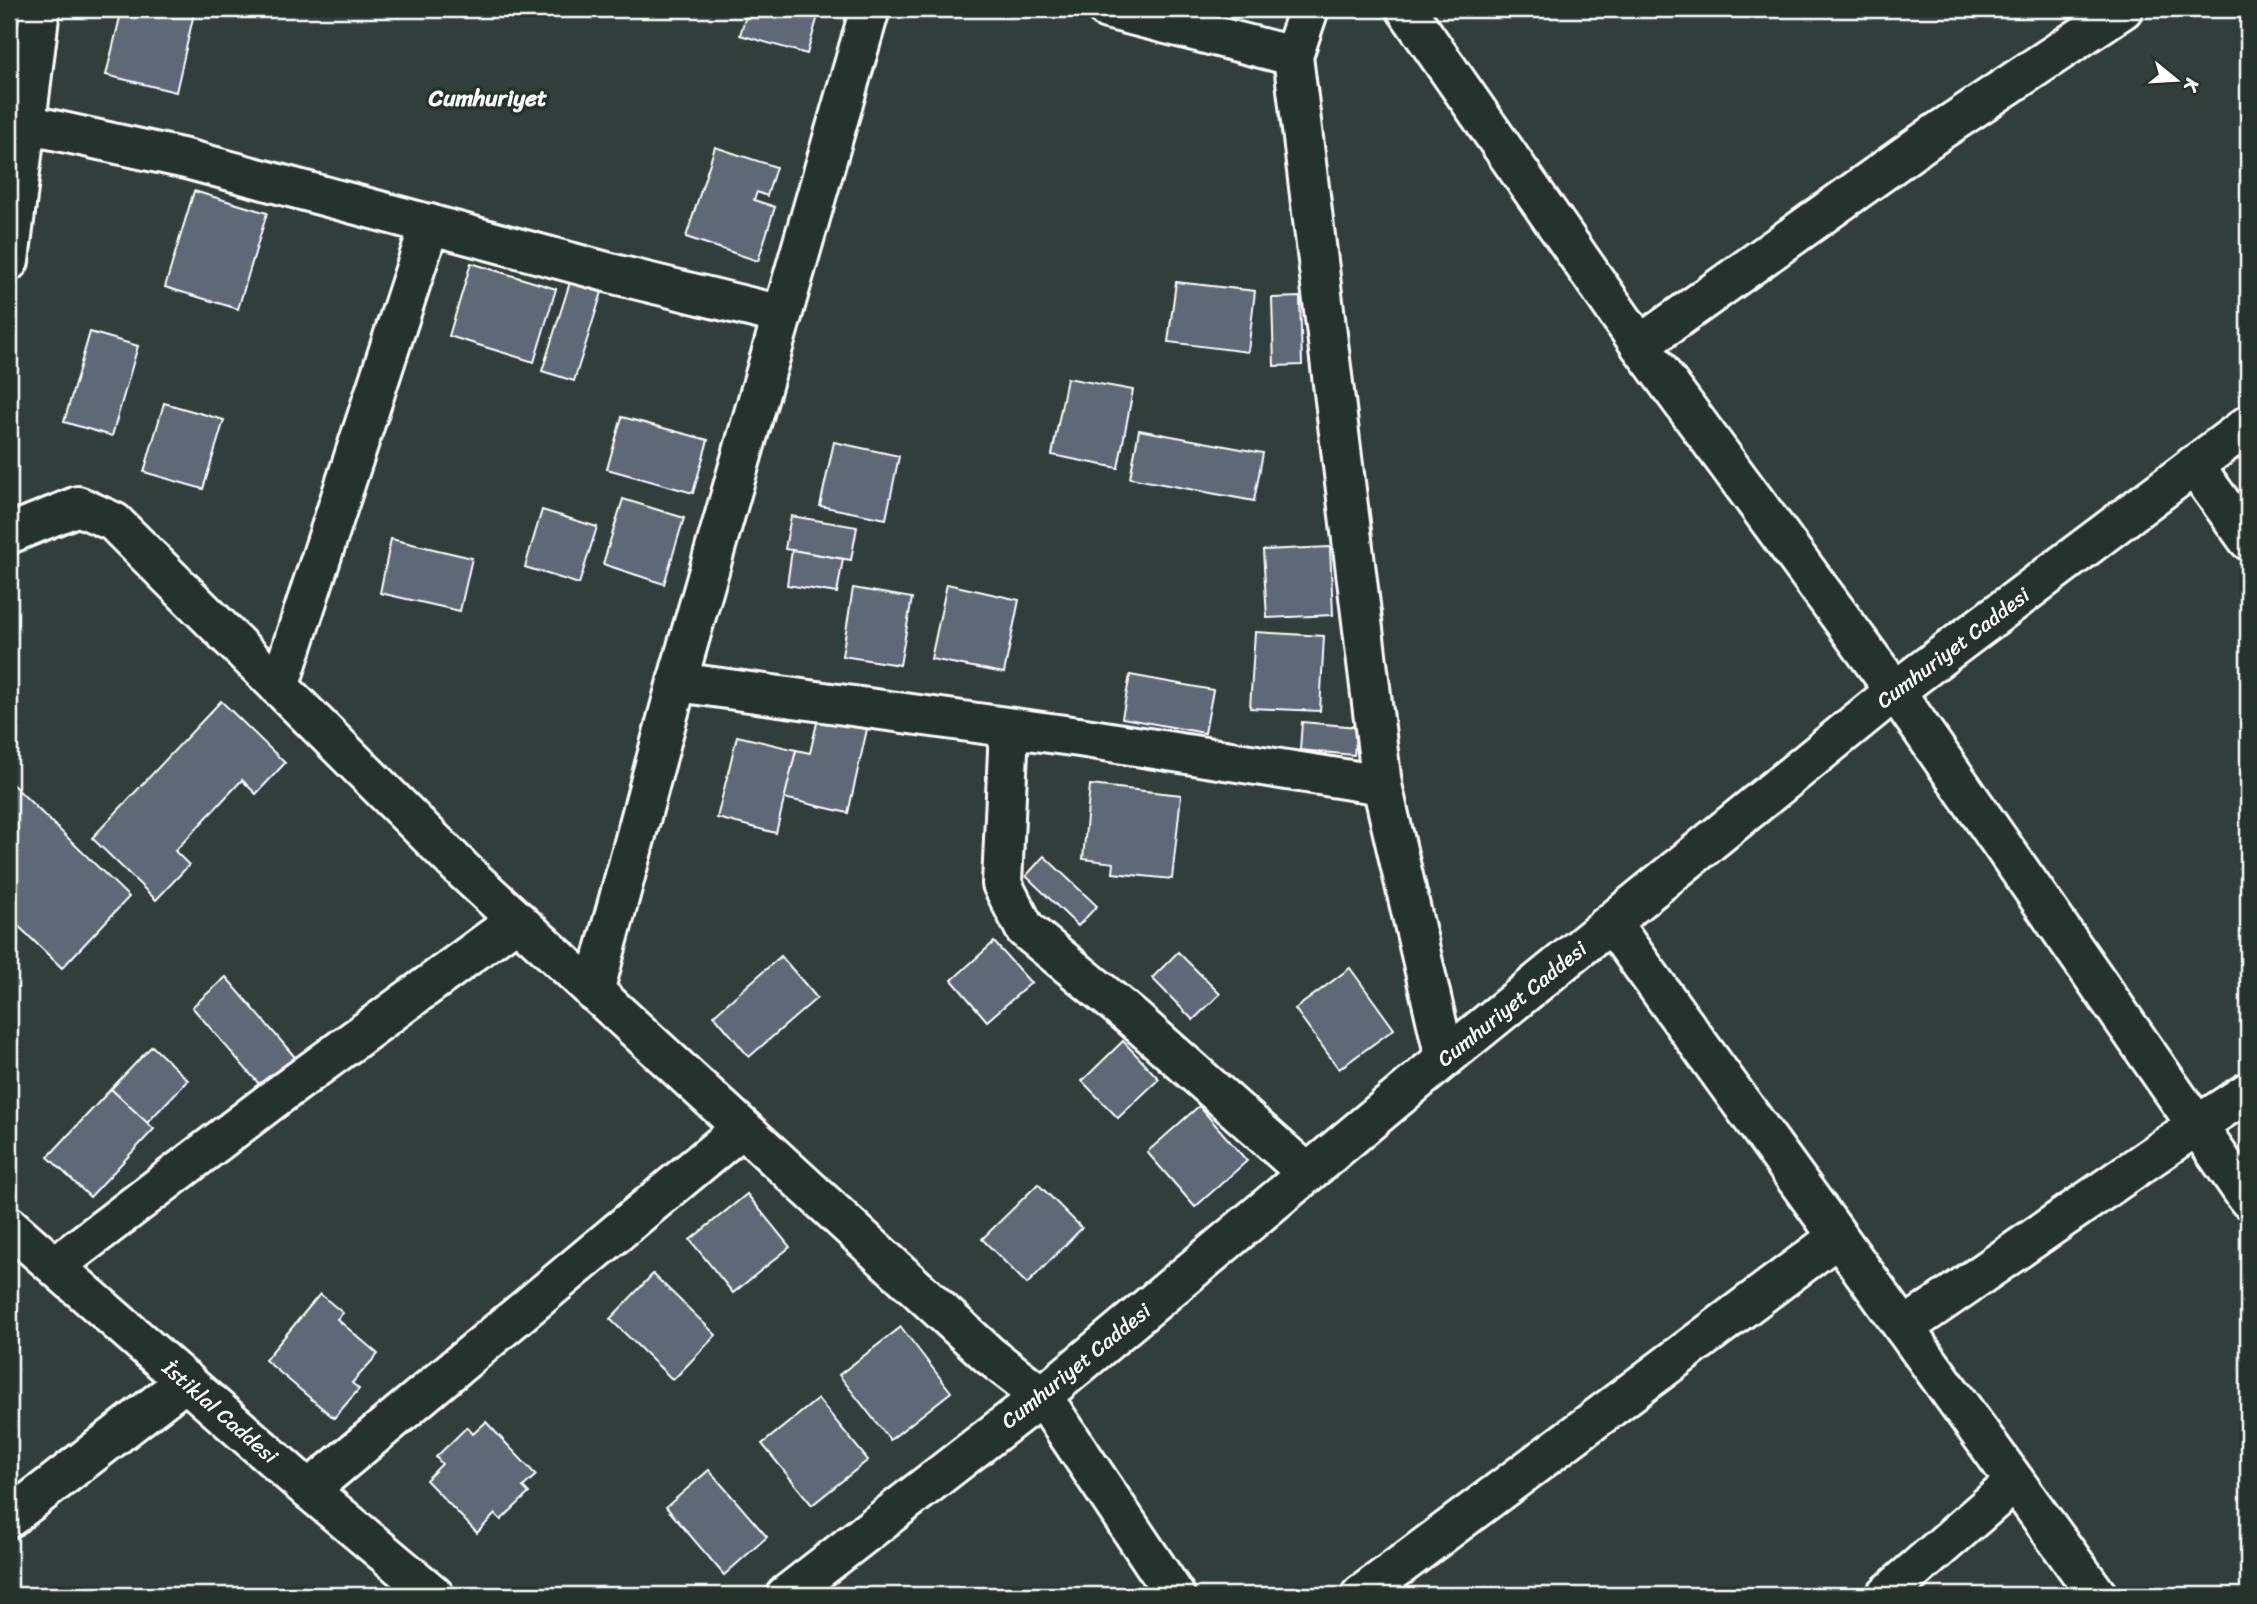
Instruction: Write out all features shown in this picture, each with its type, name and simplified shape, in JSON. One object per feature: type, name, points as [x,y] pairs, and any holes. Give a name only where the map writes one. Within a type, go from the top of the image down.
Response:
[{"type":"street","points":[[9,261],[40,9]]},
{"type":"street","points":[[594,992],[677,682],[870,9]]},
{"type":"street","points":[[1107,9],[1293,56]]},
{"type":"street","points":[[1309,9],[1293,56],[1382,786],[1445,1058]]},
{"type":"street","points":[[1406,9],[1640,345],[1895,691],[2248,1199]]},
{"type":"street","points":[[1640,345],[1938,132],[2123,9]]},
{"type":"street","points":[[26,124],[186,159],[618,275],[782,314]]},
{"type":"street","points":[[279,687],[430,224]]},
{"type":"street","name":"Cumhuriyet Caddesi","points":[[786,1595],[1042,1396],[1445,1058],[1895,691],[2248,425]]},
{"type":"street","points":[[2194,465],[2248,540]]},
{"type":"street","points":[[9,534],[78,506],[114,522],[465,873],[989,1355],[1042,1396],[1175,1595]]},
{"type":"street","points":[[677,682],[1009,728],[1382,786]]},
{"type":"street","points":[[1009,728],[1002,884],[1025,929],[1135,1019],[1307,1173]]},
{"type":"street","points":[[55,1266],[271,1101],[517,920]]},
{"type":"street","points":[[1612,924],[2097,1595]]},
{"type":"street","points":[[1903,1328],[2248,1092]]},
{"type":"street","points":[[309,1490],[742,1128]]},
{"type":"street","name":"İstiklal Caddesi","points":[[9,1226],[309,1490],[434,1595]]},
{"type":"street","points":[[1361,1595],[1838,1237]]},
{"type":"street","points":[[9,1518],[186,1381]]},
{"type":"street","points":[[1886,1595],[2015,1482]]},
{"type":"building","points":[[122,9],[195,9],[176,92],[106,75]]},
{"type":"building","points":[[748,9],[820,9],[807,54],[740,35]]},
{"type":"building","points":[[715,147],[776,167],[767,196],[757,192],[754,200],[775,207],[758,261],[686,237]]},
{"type":"building","points":[[194,191],[267,213],[238,309],[165,287]]},
{"type":"building","points":[[471,263],[556,289],[534,362],[449,336]]},
{"type":"building","points":[[571,279],[603,289],[574,381],[542,371]]},
{"type":"building","points":[[1176,282],[1255,291],[1248,352],[1168,342]]},
{"type":"building","points":[[1300,297],[1302,365],[1274,366],[1272,298]]},
{"type":"building","points":[[90,332],[138,346],[112,436],[64,422]]},
{"type":"building","points":[[1067,378],[1133,390],[1118,468],[1052,455]]},
{"type":"building","points":[[164,403],[224,420],[203,489],[144,472]]},
{"type":"building","points":[[622,417],[708,440],[693,493],[607,469]]},
{"type":"building","points":[[1139,430],[1263,453],[1254,501],[1130,478]]},
{"type":"building","points":[[834,442],[899,456],[886,519],[820,506]]},
{"type":"building","points":[[623,499],[684,518],[664,584],[603,564]]},
{"type":"building","points":[[542,510],[597,527],[579,584],[525,567]]},
{"type":"building","points":[[791,516],[857,527],[851,560],[785,549]]},
{"type":"building","points":[[391,539],[472,558],[460,611],[380,593]]},
{"type":"building","points":[[1330,547],[1333,615],[1267,618],[1263,550]]},
{"type":"building","points":[[792,550],[843,559],[837,593],[787,585]]},
{"type":"building","points":[[947,584],[1019,600],[1004,673],[931,659]]},
{"type":"building","points":[[853,588],[912,598],[900,665],[842,656]]},
{"type":"building","points":[[1255,632],[1324,636],[1320,711],[1250,708]]},
{"type":"building","points":[[1130,675],[1213,690],[1205,733],[1122,718]]},
{"type":"building","points":[[221,701],[285,763],[256,794],[242,780],[175,851],[189,865],[156,900],[92,838]]},
{"type":"building","points":[[819,714],[868,725],[848,813],[784,798],[796,750],[810,753]]},
{"type":"building","points":[[1302,722],[1357,727],[1354,755],[1300,750]]},
{"type":"building","points":[[737,736],[796,750],[776,833],[717,818]]},
{"type":"building","points":[[9,781],[129,897],[62,968],[9,917]]},
{"type":"building","points":[[1090,785],[1181,795],[1172,879],[1113,873],[1114,863],[1083,859]]},
{"type":"building","points":[[1044,856],[1097,906],[1078,926],[1026,876]]},
{"type":"building","points":[[994,942],[1031,983],[987,1021],[952,980]]},
{"type":"building","points":[[1178,952],[1220,994],[1193,1020],[1152,978]]},
{"type":"building","points":[[781,956],[817,998],[749,1057],[714,1015]]},
{"type":"building","points":[[1350,968],[1394,1029],[1339,1069],[1295,1009]]},
{"type":"building","points":[[226,977],[300,1063],[266,1092],[192,1007]]},
{"type":"building","points":[[1123,1041],[1159,1079],[1118,1118],[1082,1081]]},
{"type":"building","points":[[152,1046],[188,1080],[147,1123],[111,1089]]},
{"type":"building","points":[[111,1089],[154,1129],[90,1197],[48,1157]]},
{"type":"building","points":[[1199,1106],[1247,1161],[1195,1207],[1147,1152]]},
{"type":"building","points":[[1038,1184],[1082,1228],[1027,1284],[982,1239]]},
{"type":"building","points":[[747,1194],[790,1247],[733,1293],[690,1240]]},
{"type":"building","points":[[653,1274],[716,1335],[673,1380],[610,1319]]},
{"type":"building","points":[[320,1294],[343,1313],[337,1319],[378,1354],[352,1383],[359,1389],[334,1418],[265,1360]]},
{"type":"building","points":[[901,1327],[951,1392],[890,1440],[839,1375]]},
{"type":"building","points":[[818,1399],[868,1460],[812,1505],[762,1444]]},
{"type":"building","points":[[486,1422],[536,1475],[523,1487],[529,1493],[501,1520],[495,1514],[477,1533],[426,1480],[442,1464],[436,1457],[467,1427],[473,1434]]},
{"type":"building","points":[[709,1470],[767,1537],[724,1575],[666,1507]]},
{"type":"district","name":"Cumhuriyet","points":[[488,98]]}]
